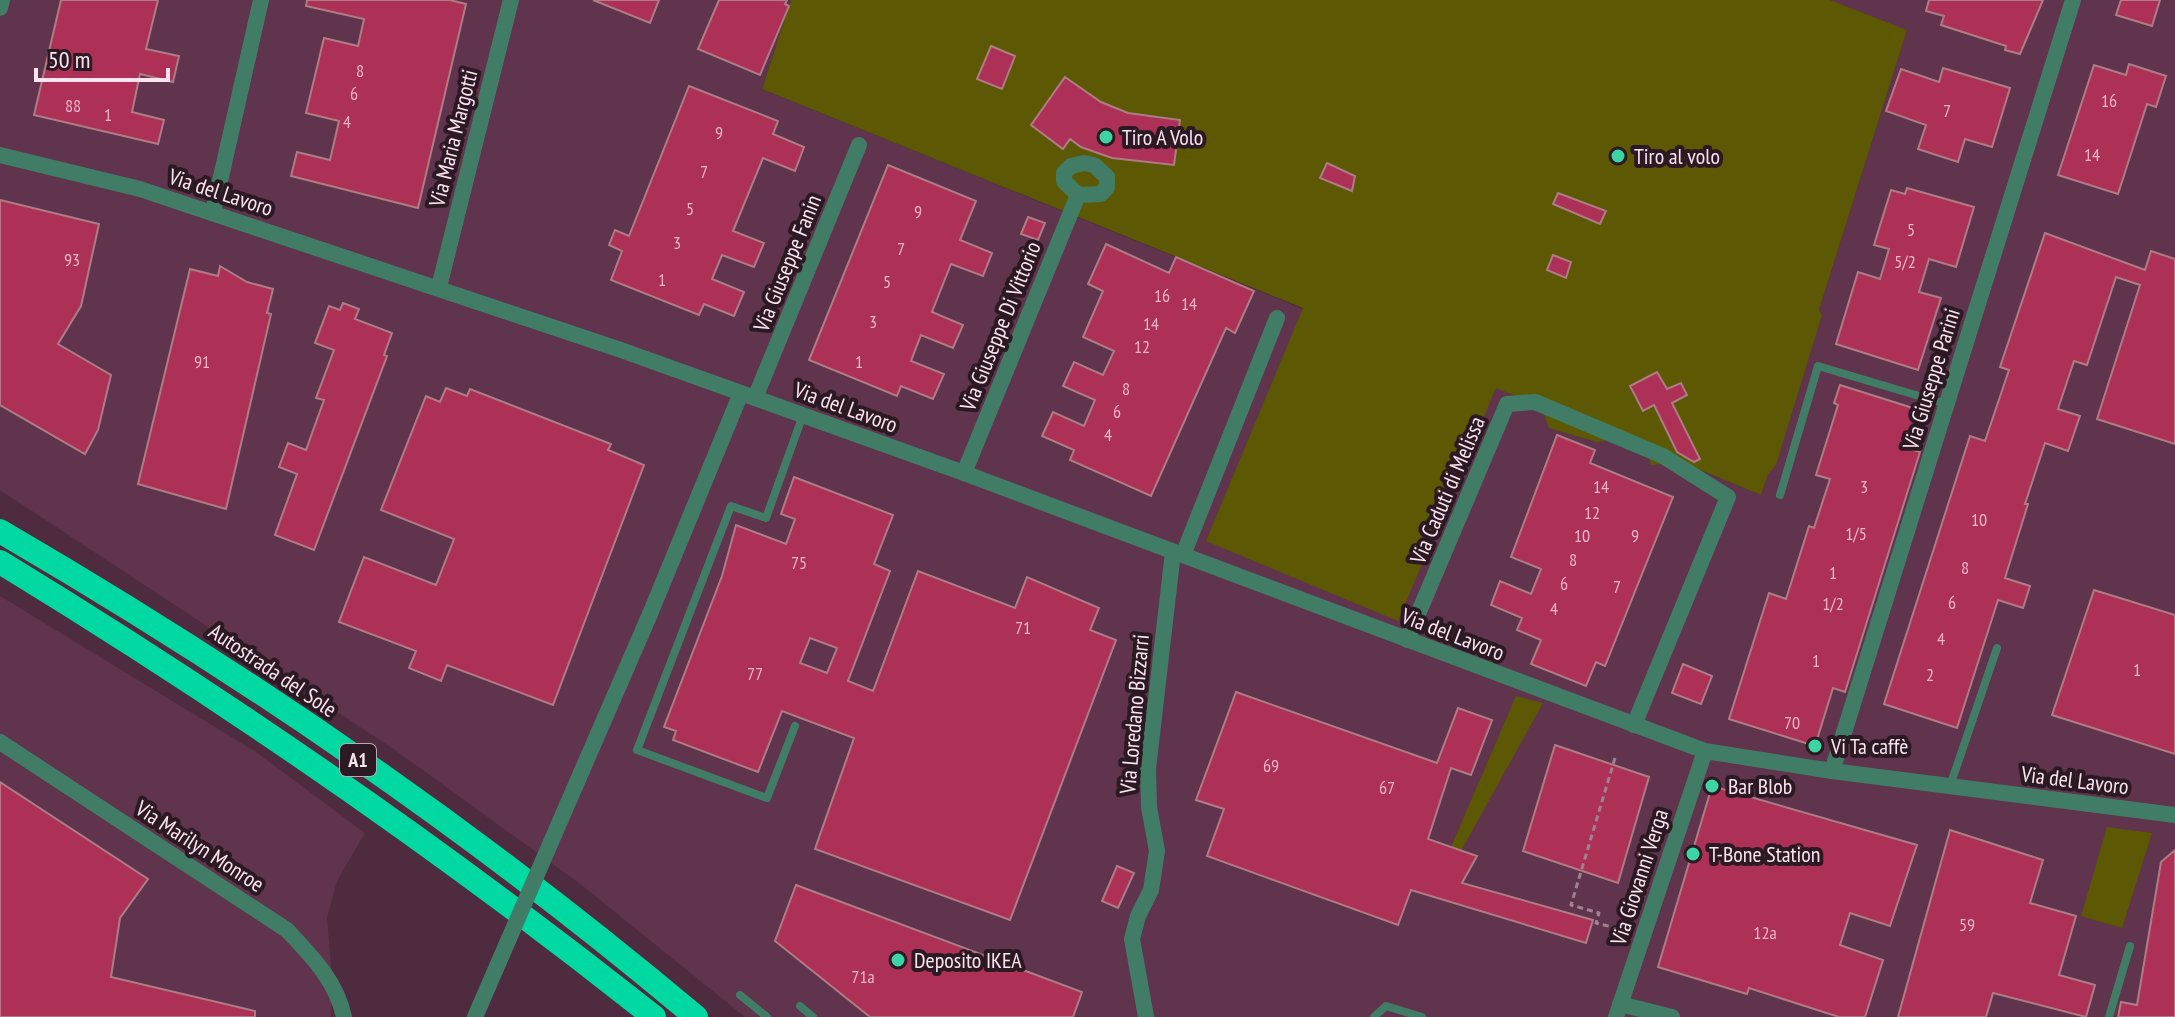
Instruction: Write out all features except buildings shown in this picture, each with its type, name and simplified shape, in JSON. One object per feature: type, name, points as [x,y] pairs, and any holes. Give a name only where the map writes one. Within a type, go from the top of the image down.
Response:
[{"type":"highway","name":"Autostrada del Sole","points":[[0,531],[172,633],[344,750],[481,849],[696,1017]]},
{"type":"highway","name":"A1","points":[[0,562],[162,660],[309,759],[545,930],[654,1017]]},
{"type":"street","points":[[0,8],[2,0]]},
{"type":"street","points":[[213,212],[261,0]]},
{"type":"street","name":"Via Maria Margotti","points":[[439,287],[511,0]]},
{"type":"street","name":"Via Giuseppe Parini","points":[[1832,771],[2073,0]]},
{"type":"street","name":"Via Giuseppe Fanin","points":[[748,395],[859,145]]},
{"type":"street","name":"Via del Lavoro","points":[[0,155],[140,189],[213,212],[748,395],[1705,751],[1832,771],[2175,815]]},
{"type":"street","name":"Via Giuseppe Di Vittorio","points":[[964,473],[1078,195]]},
{"type":"street","name":"Via Loredano Bizzarri","points":[[1146,1017],[1132,939],[1138,916],[1151,890],[1157,851],[1149,807],[1148,769],[1178,553],[1277,318]]},
{"type":"street","points":[[475,1017],[748,395]]},
{"type":"street","name":"Via Caduti di Melissa","points":[[1407,640],[1507,404],[1535,402],[1663,456],[1728,497],[1634,725]]},
{"type":"street","name":"Via Marilyn Monroe","points":[[0,742],[287,930],[317,961],[339,994],[344,1017]]},
{"type":"street","name":"Via Giovanni Verga","points":[[1618,1011],[1705,751]]},
{"type":"street","points":[[1618,1011],[1672,1017]]},
{"type":"lane","points":[[1780,495],[1818,366],[1946,404]]},
{"type":"lane","points":[[795,726],[767,798],[637,750],[731,506],[766,518],[803,415]]},
{"type":"lane","points":[[1950,786],[1997,648]]},
{"type":"lane","points":[[2109,1017],[2130,946]]},
{"type":"lane","points":[[740,995],[767,1017]]},
{"type":"lane","points":[[800,1006],[813,1017]]},
{"type":"lane","points":[[1374,1017],[1386,1006],[1422,1017]]},
{"type":"path","points":[[1615,758],[1571,905],[1599,913],[1596,923],[1643,935]]},
{"type":"shaded area","points":[[0,0],[791,0],[762,89],[1761,495],[1907,30],[1830,0],[2175,0],[2175,1017],[745,1017],[579,883],[395,750],[0,490]]},
{"type":"shaded area","points":[[791,0],[1830,0],[1907,30],[1819,310],[1822,315],[1776,465],[1768,474],[1761,495],[1681,462],[1651,465],[1647,449],[1620,438],[1597,442],[1549,428],[1541,406],[1496,388],[1398,621],[1206,541],[1303,308],[762,89]]},
{"type":"shaded area","points":[[0,596],[256,752],[365,833],[337,881],[327,918],[332,977],[331,1017],[0,1017]]},
{"type":"shaded area","points":[[1516,696],[1543,703],[1461,851],[1451,847]]},
{"type":"shaded area","points":[[2107,827],[2152,833],[2122,928],[2081,916]]},
{"type":"place","name":"Tiro A Volo","points":[[1106,137]]},
{"type":"place","name":"Tiro al volo","points":[[1618,156]]},
{"type":"place","name":"Vi Ta caffè","points":[[1815,746]]},
{"type":"place","name":"Bar Blob","points":[[1712,786]]},
{"type":"place","name":"T-Bone Station","points":[[1693,854]]},
{"type":"place","name":"Deposito IKEA","points":[[898,960]]}]
